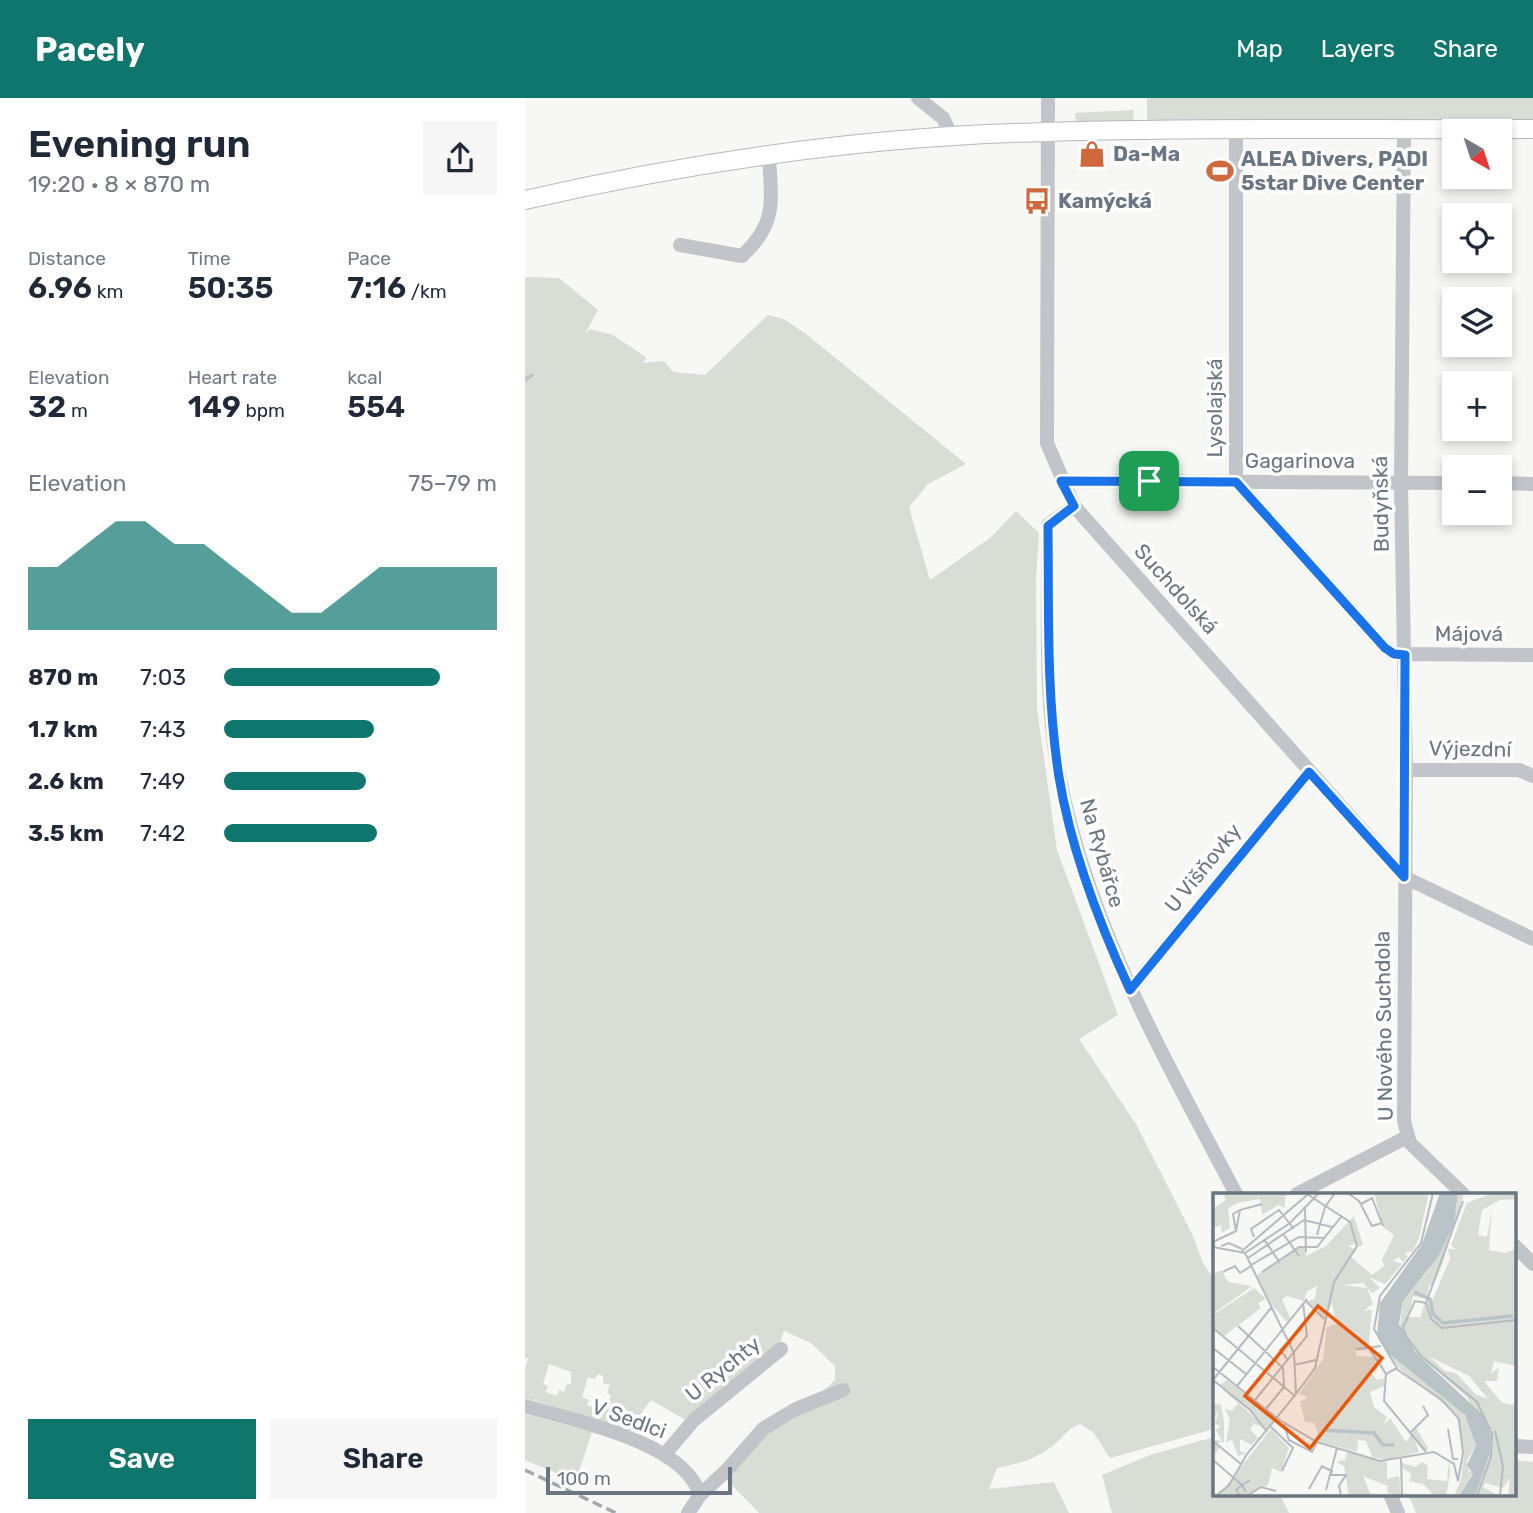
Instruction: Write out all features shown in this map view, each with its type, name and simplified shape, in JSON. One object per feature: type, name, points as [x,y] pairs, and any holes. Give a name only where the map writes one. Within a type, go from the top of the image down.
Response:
[{"type":"main road","points":[[525,200],[617,179],[769,155],[952,137],[1047,132],[1533,129]]},
{"type":"street","points":[[918,98],[943,118],[952,137]]},
{"type":"street","name":"Suchdolská","points":[[1048,98],[1047,443],[1061,481],[1074,506],[1404,877],[1533,939]]},
{"type":"street","name":"Budyňská","points":[[1404,130],[1404,877]]},
{"type":"street","name":"Lysolajská","points":[[1236,131],[1236,482],[1385,648],[1394,654],[1405,655]]},
{"type":"street","points":[[680,245],[742,256],[760,239],[769,220],[771,207],[769,155]]},
{"type":"street","name":"Gagarinova","points":[[1061,481],[1442,483]]},
{"type":"street","points":[[1512,483],[1533,484]]},
{"type":"street","name":"Na Rybářce","points":[[1074,506],[1048,526],[1051,708],[1060,779],[1091,900],[1130,990],[1235,1193]]},
{"type":"street","name":"Májová","points":[[1405,655],[1533,655]]},
{"type":"street","name":"Výjezdní","points":[[1406,770],[1519,770],[1533,776]]},
{"type":"street","name":"U Višňovky","points":[[1130,990],[1309,772]]},
{"type":"street","name":"U Nového Suchdola","points":[[1404,877],[1404,1121],[1407,1137],[1461,1193]]},
{"type":"street","points":[[1301,1193],[1407,1137]]},
{"type":"street","points":[[1515,1246],[1533,1264]]},
{"type":"street","name":"U Rychty","points":[[665,1454],[694,1420],[781,1349]]},
{"type":"street","points":[[688,1513],[700,1494],[726,1471],[764,1428],[796,1409],[843,1390]]},
{"type":"street","name":"V Sedlci","points":[[525,1406],[626,1437],[665,1454],[690,1474],[700,1494]]},
{"type":"street","points":[[1515,1446],[1533,1447]]},
{"type":"street","points":[[1391,1496],[1398,1513]]},
{"type":"shaded area","points":[[1147,98],[1533,98],[1533,128],[1512,128],[1512,119],[1442,119],[1442,128],[1147,126]]},
{"type":"shaded area","points":[[1134,110],[1133,120],[1128,124],[1076,122],[1075,113]]},
{"type":"shaded area","points":[[529,277],[559,278],[598,310],[585,334],[590,329],[613,335],[647,358],[642,363],[664,361],[673,372],[705,375],[768,315],[784,319],[806,334],[966,464],[928,484],[909,507],[930,580],[990,538],[1016,511],[1039,533],[1036,578],[1037,709],[1057,850],[1118,1015],[1079,1039],[1136,1124],[1192,1234],[1203,1263],[1213,1278],[1213,1429],[1110,1458],[1093,1432],[1080,1424],[1071,1428],[1054,1445],[1037,1456],[997,1468],[989,1489],[1054,1482],[1069,1513],[759,1513],[724,1477],[775,1423],[803,1410],[835,1380],[835,1366],[811,1343],[784,1331],[779,1345],[689,1422],[651,1400],[640,1415],[629,1414],[627,1423],[634,1426],[631,1431],[525,1398],[525,1368],[528,1359],[525,1357],[525,278]],"holes":[[[549,1364],[571,1372],[571,1384],[567,1384],[564,1392],[559,1390],[557,1396],[546,1392],[548,1386],[543,1384]],[[598,1374],[603,1376],[603,1383],[610,1385],[607,1393],[611,1395],[607,1406],[597,1403],[595,1408],[587,1405],[589,1400],[582,1397],[588,1377],[595,1379]]]},
{"type":"shaded area","points":[[525,1414],[592,1432],[576,1481],[525,1460]]},
{"type":"shaded area","points":[[1213,1437],[1213,1496],[1281,1496],[1289,1513],[1112,1513],[1102,1475],[1150,1455]]},
{"type":"shaded area","points":[[1515,1460],[1533,1462],[1533,1513],[1416,1513],[1409,1496],[1515,1496]]},
{"type":"waterway","points":[[525,380],[532,375]]},
{"type":"railway","points":[[525,1470],[616,1513]]},
{"type":"place","name":"Da-Ma","points":[[1092,154]]},
{"type":"place","name":"ALEA Divers, PADI 5star Dive Center","points":[[1220,171]]},
{"type":"place","name":"Kamýcká","points":[[1037,201]]},
{"type":"route","points":[[1061,481],[1149,481],[1236,482],[1385,648],[1394,654],[1405,655],[1404,877],[1309,772],[1130,990],[1091,900],[1060,779],[1051,708],[1048,526],[1074,506],[1061,481]]}]
